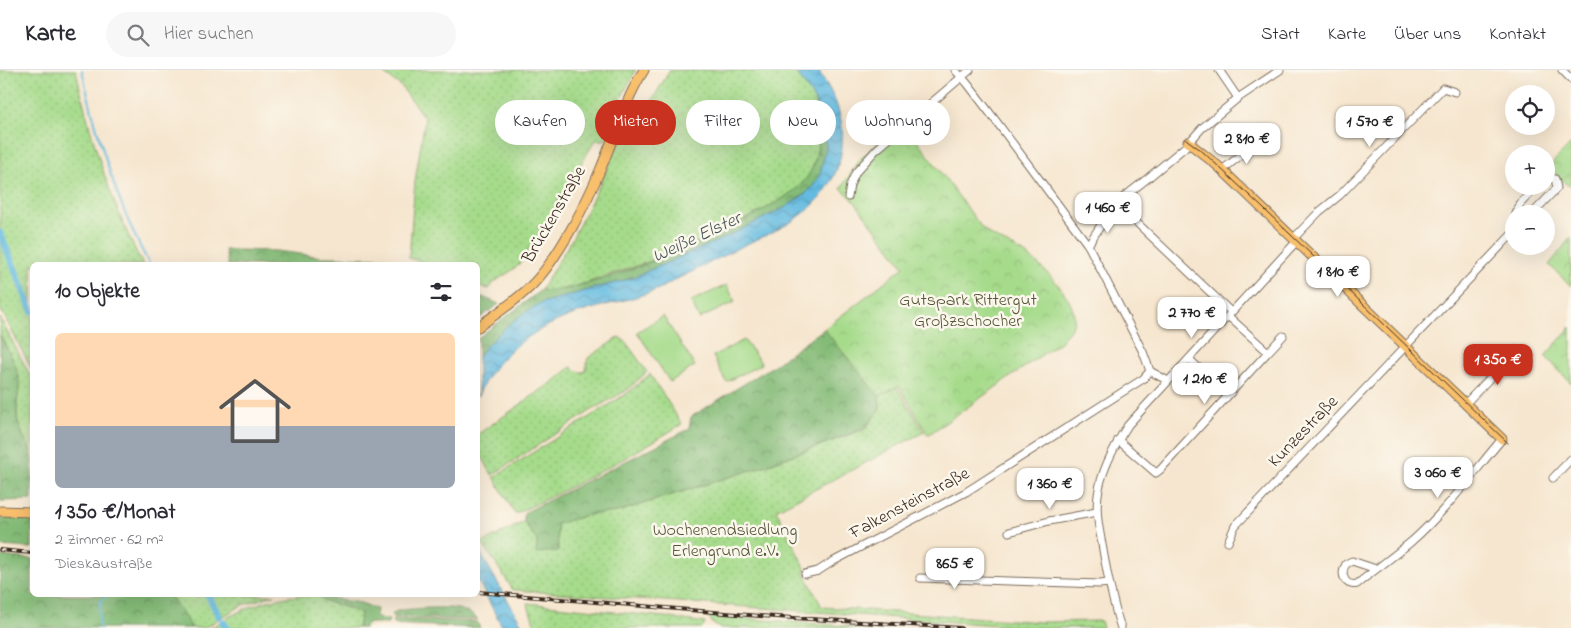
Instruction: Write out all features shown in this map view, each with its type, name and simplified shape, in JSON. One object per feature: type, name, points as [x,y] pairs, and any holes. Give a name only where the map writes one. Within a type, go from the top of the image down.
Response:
[{"type":"main road","name":"Brückenstraße","points":[[480,326],[523,294],[552,260],[587,197],[630,96],[644,70]]},
{"type":"main road","points":[[1188,142],[1222,170],[1502,439]]},
{"type":"main road","points":[[0,511],[30,512]]},
{"type":"street","points":[[955,70],[996,121],[1088,245],[1143,352],[1150,371],[1168,381]]},
{"type":"street","points":[[848,197],[850,185],[856,172],[876,150],[970,70]]},
{"type":"street","points":[[1219,70],[1238,98]]},
{"type":"street","points":[[1088,245],[1101,224],[1105,212],[1185,147],[1202,128],[1238,98],[1280,70]]},
{"type":"street","points":[[1562,70],[1571,79]]},
{"type":"street","points":[[1121,628],[1109,583],[1097,512],[1098,494],[1102,479],[1118,440],[1128,425],[1319,212],[1340,195],[1443,88],[1455,92]]},
{"type":"street","points":[[1222,170],[1258,142]]},
{"type":"street","points":[[1520,205],[1528,195]]},
{"type":"street","points":[[1541,205],[1550,195]]},
{"type":"street","points":[[1116,203],[1268,352]]},
{"type":"street","name":"Kunzestraße","points":[[1228,542],[1236,526],[1505,242]]},
{"type":"street","points":[[1118,440],[1156,473],[1283,336]]},
{"type":"street","points":[[1465,404],[1517,350],[1530,362]]},
{"type":"street","points":[[1189,359],[1228,395]]},
{"type":"street","name":"Falkensteinstraße","points":[[805,574],[818,571],[966,492],[1143,379],[1150,371]]},
{"type":"street","points":[[1376,569],[1352,561],[1346,564],[1342,573],[1348,583],[1353,585],[1376,569],[1412,540],[1445,508],[1502,439]]},
{"type":"street","points":[[1554,478],[1571,459]]},
{"type":"street","points":[[1009,532],[1049,521],[1097,512]]},
{"type":"street","points":[[920,578],[1090,584],[1109,583]]},
{"type":"green space","points":[[0,70],[76,70],[95,145],[111,194],[142,262],[30,262],[30,366],[0,308]]},
{"type":"green space","points":[[379,70],[636,70],[621,100],[595,100],[595,142],[521,262],[496,281],[489,289],[480,287],[480,262],[422,262],[409,258],[415,181],[425,119],[401,86]]},
{"type":"green space","points":[[670,70],[795,70],[814,100],[770,100],[770,145],[818,145],[809,174],[801,186],[788,195],[730,228],[646,263],[581,285],[548,291],[541,290],[572,239],[617,145],[676,145],[676,100],[653,100]]},
{"type":"green space","points":[[1571,144],[1571,185],[1566,184],[1555,173],[1555,160]]},
{"type":"green space","points":[[818,145],[826,145],[820,174],[813,186],[805,194],[786,207],[720,240],[629,279],[541,303],[484,349],[480,355],[480,336],[541,290],[562,289],[594,281],[634,268],[720,232],[758,213],[787,195],[804,181],[810,172],[817,153]]},
{"type":"green space","name":"Gutspark Rittergut Großzschocher","points":[[876,145],[921,145],[982,228],[1030,257],[1049,274],[1072,307],[1074,318],[1072,327],[1060,342],[928,435],[899,386],[879,396],[824,329],[904,267],[854,201],[841,188],[861,158]]},
{"type":"green space","points":[[1571,237],[1571,286],[1549,265]]},
{"type":"green space","points":[[225,250],[277,251],[323,257],[388,258],[388,262],[227,262]]},
{"type":"green space","points":[[727,285],[735,302],[699,319],[691,301]]},
{"type":"green space","points":[[480,296],[499,304],[480,318]]},
{"type":"green space","points":[[663,316],[695,366],[670,382],[637,332]]},
{"type":"green space","points":[[0,318],[30,375],[30,449],[22,434],[17,418],[19,389],[13,360],[0,335]]},
{"type":"green space","points":[[1571,327],[1571,383],[1545,356]]},
{"type":"green space","points":[[824,329],[879,396],[880,409],[865,428],[761,467],[617,512],[587,515],[557,524],[558,551],[536,553],[537,541],[524,522],[524,513],[689,429],[691,417],[773,366]]},
{"type":"green space","points":[[0,335],[19,376],[17,418],[22,434],[30,449],[30,500],[0,501]]},
{"type":"green space","points":[[619,337],[626,342],[647,372],[627,390],[592,410],[492,475],[480,453],[480,433],[557,379],[571,367],[579,372],[585,372],[588,358]]},
{"type":"green space","points":[[744,340],[762,364],[726,382],[713,356]]},
{"type":"green space","points":[[650,374],[682,424],[600,472],[515,514],[494,477],[626,394]]},
{"type":"green space","name":"Wochenendsiedlung Erlengrund e.V.","points":[[897,387],[924,432],[776,510],[822,607],[1041,622],[1101,621],[1103,628],[1037,628],[513,590],[482,543],[524,522],[538,541],[558,551],[557,524],[587,515],[617,512],[761,467],[865,429],[880,409],[879,396]]},
{"type":"green space","points":[[0,519],[30,519],[30,548],[0,546]]},
{"type":"green space","points":[[0,556],[30,559],[30,597],[171,597],[192,628],[0,628]]},
{"type":"green space","points":[[171,597],[268,597],[242,605],[204,628],[192,628]]},
{"type":"green space","points":[[320,597],[323,600],[358,611],[361,613],[358,628],[211,628],[234,614],[271,600]]},
{"type":"green space","points":[[320,597],[361,603],[377,609],[376,618],[389,619],[388,623],[367,623],[364,628],[358,628],[361,613],[323,600]]},
{"type":"green space","points":[[527,603],[705,623],[701,628],[536,628]]},
{"type":"green space","points":[[425,608],[460,610],[473,615],[478,620],[393,617],[393,613],[399,610]]},
{"type":"green space","points":[[709,616],[875,628],[719,628],[712,623]]},
{"type":"green space","points":[[393,619],[477,622],[480,628],[393,624]]},
{"type":"water","points":[[795,70],[818,70],[834,100],[814,100]]},
{"type":"water","points":[[836,104],[842,130],[839,162],[825,192],[800,216],[785,226],[656,290],[572,315],[543,328],[516,346],[504,357],[485,382],[480,392],[480,354],[483,349],[508,325],[524,313],[541,303],[629,279],[720,240],[786,207],[813,186],[820,174],[826,145],[836,145]]},
{"type":"water","points":[[480,552],[524,628],[503,628],[480,585]]},
{"type":"waterway","points":[[82,70],[109,170],[138,243],[148,262]]},
{"type":"waterway","points":[[0,233],[30,306]]},
{"type":"waterway","points":[[99,628],[100,602],[105,597]]},
{"type":"waterway","points":[[209,597],[219,616]]},
{"type":"waterway","points":[[223,622],[227,628]]},
{"type":"tram line","points":[[1186,139],[1202,151],[1265,210],[1508,443]]},
{"type":"railway","points":[[0,550],[30,553]]},
{"type":"railway","points":[[480,592],[760,616],[961,628]]},
{"type":"water label","name":"Weiße Elster","points":[[697,238]]}]
